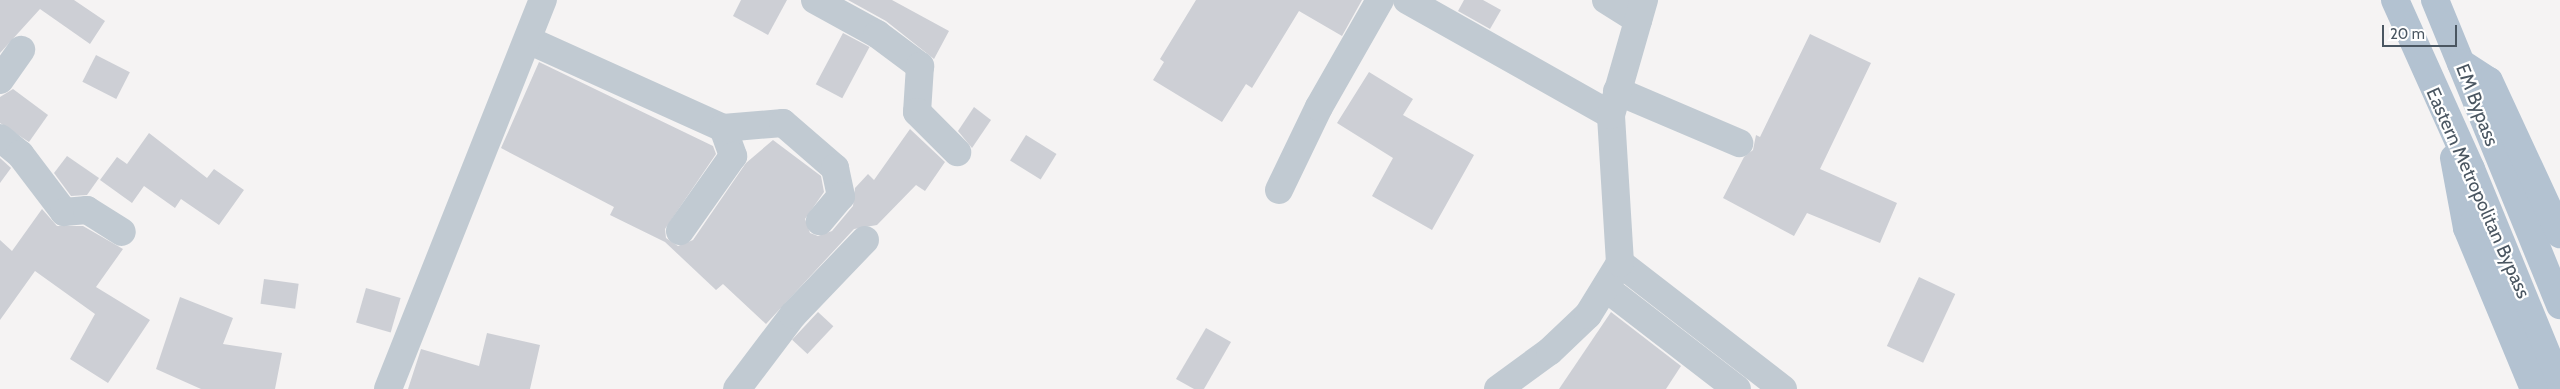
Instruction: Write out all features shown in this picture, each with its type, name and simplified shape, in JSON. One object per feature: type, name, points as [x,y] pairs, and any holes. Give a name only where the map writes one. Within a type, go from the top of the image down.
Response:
[{"type":"main road","name":"Eastern Metropolitan Bypass","points":[[2395,0],[2447,122],[2471,169],[2560,386]]},
{"type":"main road","name":"EM Bypass","points":[[2435,0],[2496,155]]},
{"type":"main road","points":[[2461,63],[2489,81],[2560,234]]},
{"type":"main road","points":[[2447,122],[2467,228],[2529,386]]},
{"type":"main road","name":"Eastern Metropolitan Bypass","points":[[2496,155],[2560,305]]},
{"type":"street","points":[[388,389],[543,0]]},
{"type":"street","points":[[815,0],[877,34],[920,66],[917,112],[957,152]]},
{"type":"street","points":[[1279,190],[1319,107],[1380,0]]},
{"type":"street","points":[[1407,0],[1614,103],[1739,143]]},
{"type":"street","points":[[1498,389],[1565,338],[1607,289],[1620,263],[1614,103],[1641,10],[1606,0]]},
{"type":"street","points":[[528,40],[723,128],[783,123],[835,168],[841,196],[820,221]]},
{"type":"street","points":[[0,80],[21,50]]},
{"type":"street","points":[[680,231],[732,156],[723,128]]},
{"type":"street","points":[[0,138],[20,154],[64,212],[87,210],[122,232]]},
{"type":"street","points":[[737,389],[793,315],[865,240]]},
{"type":"street","points":[[1620,263],[1783,389]]},
{"type":"street","points":[[1607,289],[1737,389]]},
{"type":"building","points":[[0,0],[74,0],[105,21],[90,44],[40,9],[0,53]]},
{"type":"building","points":[[741,0],[787,0],[768,35],[733,16]]},
{"type":"building","points":[[848,0],[892,0],[949,31],[934,59],[886,21]]},
{"type":"building","points":[[1196,0],[1362,0],[1342,36],[1299,11],[1252,88],[1246,84],[1222,122],[1153,80],[1164,62],[1160,59]]},
{"type":"building","points":[[1464,0],[1483,0],[1501,10],[1490,29],[1458,11]]},
{"type":"building","points":[[843,33],[869,47],[842,98],[816,84]]},
{"type":"building","points":[[1810,34],[1871,63],[1820,169],[1897,203],[1880,243],[1807,213],[1794,236],[1723,198],[1744,157],[1753,150],[1756,135],[1760,137]]},
{"type":"building","points":[[96,55],[130,72],[116,99],[82,82]]},
{"type":"building","points":[[539,62],[713,146],[716,154],[665,229],[666,238],[678,246],[693,240],[746,163],[773,140],[821,176],[824,192],[805,219],[810,233],[818,236],[832,231],[853,206],[855,188],[868,174],[874,180],[910,129],[945,162],[925,191],[916,185],[877,225],[854,229],[766,324],[723,284],[716,290],[665,242],[610,215],[614,207],[501,148]]},
{"type":"building","points":[[1369,72],[1413,99],[1403,115],[1474,155],[1432,230],[1372,196],[1393,158],[1337,123]]},
{"type":"building","points":[[13,89],[48,115],[29,142],[0,123],[0,97]]},
{"type":"building","points":[[974,107],[991,120],[972,148],[958,131]]},
{"type":"building","points":[[149,133],[207,178],[214,169],[244,190],[219,225],[181,199],[175,208],[144,186],[132,203],[100,180],[117,157],[127,164]]},
{"type":"building","points":[[1026,135],[1057,154],[1041,180],[1010,160]]},
{"type":"building","points":[[67,156],[99,178],[87,195],[71,196],[54,173]]},
{"type":"building","points":[[0,158],[11,168],[0,183]]},
{"type":"building","points":[[42,209],[57,226],[83,226],[123,249],[96,287],[150,320],[108,383],[70,359],[95,314],[35,271],[0,320],[0,240],[12,251]]},
{"type":"building","points":[[1919,277],[1955,294],[1923,363],[1887,346]]},
{"type":"building","points":[[264,279],[299,284],[295,309],[261,304]]},
{"type":"building","points":[[366,288],[401,298],[391,333],[356,323]]},
{"type":"building","points":[[180,297],[233,318],[223,344],[282,353],[275,389],[201,389],[156,369]]},
{"type":"building","points":[[818,312],[833,326],[807,354],[792,340]]},
{"type":"building","points":[[1611,312],[1681,366],[1666,389],[1559,389]]},
{"type":"building","points":[[1206,328],[1231,342],[1204,389],[1194,389],[1176,379]]},
{"type":"building","points":[[487,333],[540,345],[530,389],[408,389],[421,349],[479,366]]}]
